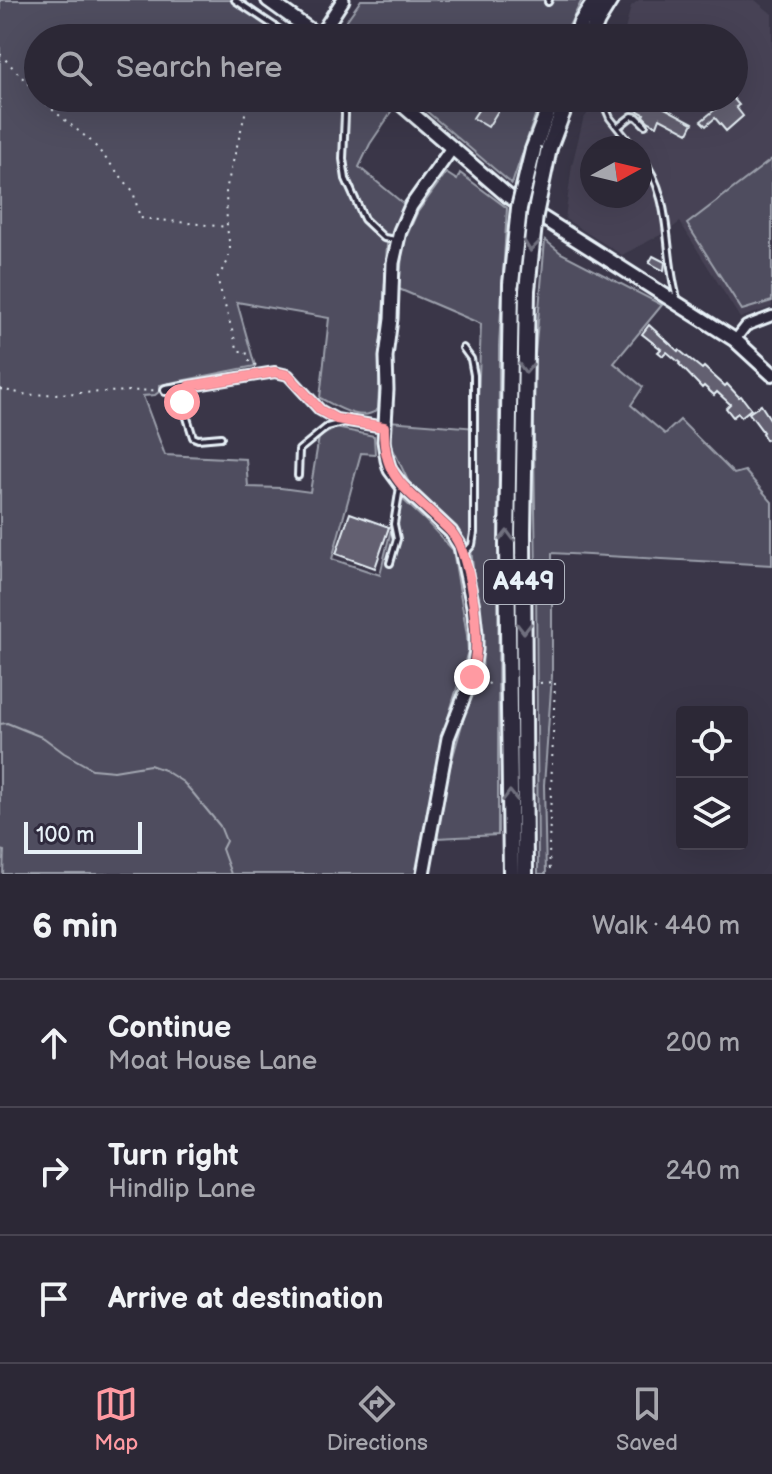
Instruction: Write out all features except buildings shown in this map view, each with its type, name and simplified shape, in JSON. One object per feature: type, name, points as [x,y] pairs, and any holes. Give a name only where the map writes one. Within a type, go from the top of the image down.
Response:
[{"type":"highway","points":[[581,24],[596,0]]},
{"type":"highway","points":[[596,24],[610,0]]},
{"type":"highway","name":"A449","points":[[511,874],[507,545],[511,284],[519,208],[533,150],[548,112]]},
{"type":"highway","name":"A449","points":[[525,874],[523,532],[527,290],[535,215],[549,148],[563,112]]},
{"type":"main road","points":[[268,0],[302,24]]},
{"type":"main road","points":[[410,112],[508,196],[735,340],[772,374]]},
{"type":"street","points":[[328,24],[343,0]]},
{"type":"street","points":[[423,874],[448,738],[472,677],[476,633],[463,554],[451,532],[401,485],[390,470],[384,427],[386,357],[393,263],[398,240],[411,206],[452,148]]},
{"type":"street","points":[[735,340],[746,326],[772,316]]},
{"type":"street","points":[[166,390],[275,372],[288,375],[320,410],[336,419],[384,427]]},
{"type":"lane","points":[[235,0],[271,24]]},
{"type":"lane","points":[[345,112],[343,169],[351,193],[372,228],[384,238],[398,240]]},
{"type":"lane","points":[[607,112],[625,136]]},
{"type":"lane","points":[[618,127],[632,116],[645,125]]},
{"type":"lane","points":[[652,175],[668,231],[674,290],[679,305]]},
{"type":"lane","points":[[463,348],[471,359],[474,375],[475,517],[472,545],[463,554]]},
{"type":"lane","points":[[189,386],[181,398],[193,437],[221,437]]},
{"type":"lane","points":[[298,476],[299,450],[327,427],[348,422]]},
{"type":"lane","points":[[390,563],[397,539],[394,524],[401,485]]},
{"type":"path","points":[[263,24],[264,19]]},
{"type":"path","points":[[0,54],[24,79]]},
{"type":"path","points":[[55,112],[92,142],[133,191],[140,218],[227,227]]},
{"type":"path","points":[[246,112],[226,190],[228,261],[217,278],[238,351],[246,351],[259,375]]},
{"type":"path","points":[[0,389],[28,395],[166,390]]},
{"type":"path","points":[[472,677],[494,687]]},
{"type":"path","points":[[540,683],[555,682],[550,874]]},
{"type":"shaded area","points":[[0,0],[243,0],[277,24],[24,24],[24,112],[391,113],[359,167],[405,205],[387,244],[378,409],[364,415],[357,414],[320,398],[329,318],[237,302],[255,366],[160,385],[160,391],[155,395],[143,396],[165,455],[246,459],[248,487],[310,492],[319,437],[336,428],[374,436],[375,454],[361,453],[332,559],[380,575],[399,496],[453,550],[468,651],[443,735],[437,780],[421,842],[420,874],[3,874],[4,851],[0,850]]},
{"type":"shaded area","points":[[361,0],[582,0],[570,24],[344,24]]},
{"type":"shaded area","points":[[639,0],[755,0],[772,14],[772,307],[740,318],[680,222],[622,255],[565,219],[572,165],[583,120],[588,112],[748,112],[748,24],[626,24],[631,6]]},
{"type":"shaded area","points":[[427,112],[536,112],[512,184]]},
{"type":"shaded area","points":[[772,159],[772,301],[742,310],[687,224]]},
{"type":"shaded area","points":[[446,173],[457,180],[460,173],[507,208],[499,346],[498,835],[437,838],[448,774],[473,685],[483,679],[471,549],[447,518],[410,485],[393,449],[389,421],[477,428],[481,324],[399,289],[403,244],[417,213]]},
{"type":"shaded area","points":[[545,240],[561,253],[662,305],[614,363],[643,387],[631,405],[665,434],[680,420],[734,474],[745,471],[772,502],[772,565],[552,553],[552,676],[544,785],[546,874],[538,874],[533,378]]},
{"type":"waterway","points":[[0,724],[7,723],[44,738],[92,769],[114,771],[150,765],[183,782],[220,826],[226,841],[222,849],[231,874]]},
{"type":"route","points":[[182,402],[181,395],[189,386],[275,372],[288,375],[320,410],[336,419],[384,427],[387,460],[395,478],[451,532],[460,546],[466,564],[476,633],[472,677]]}]
